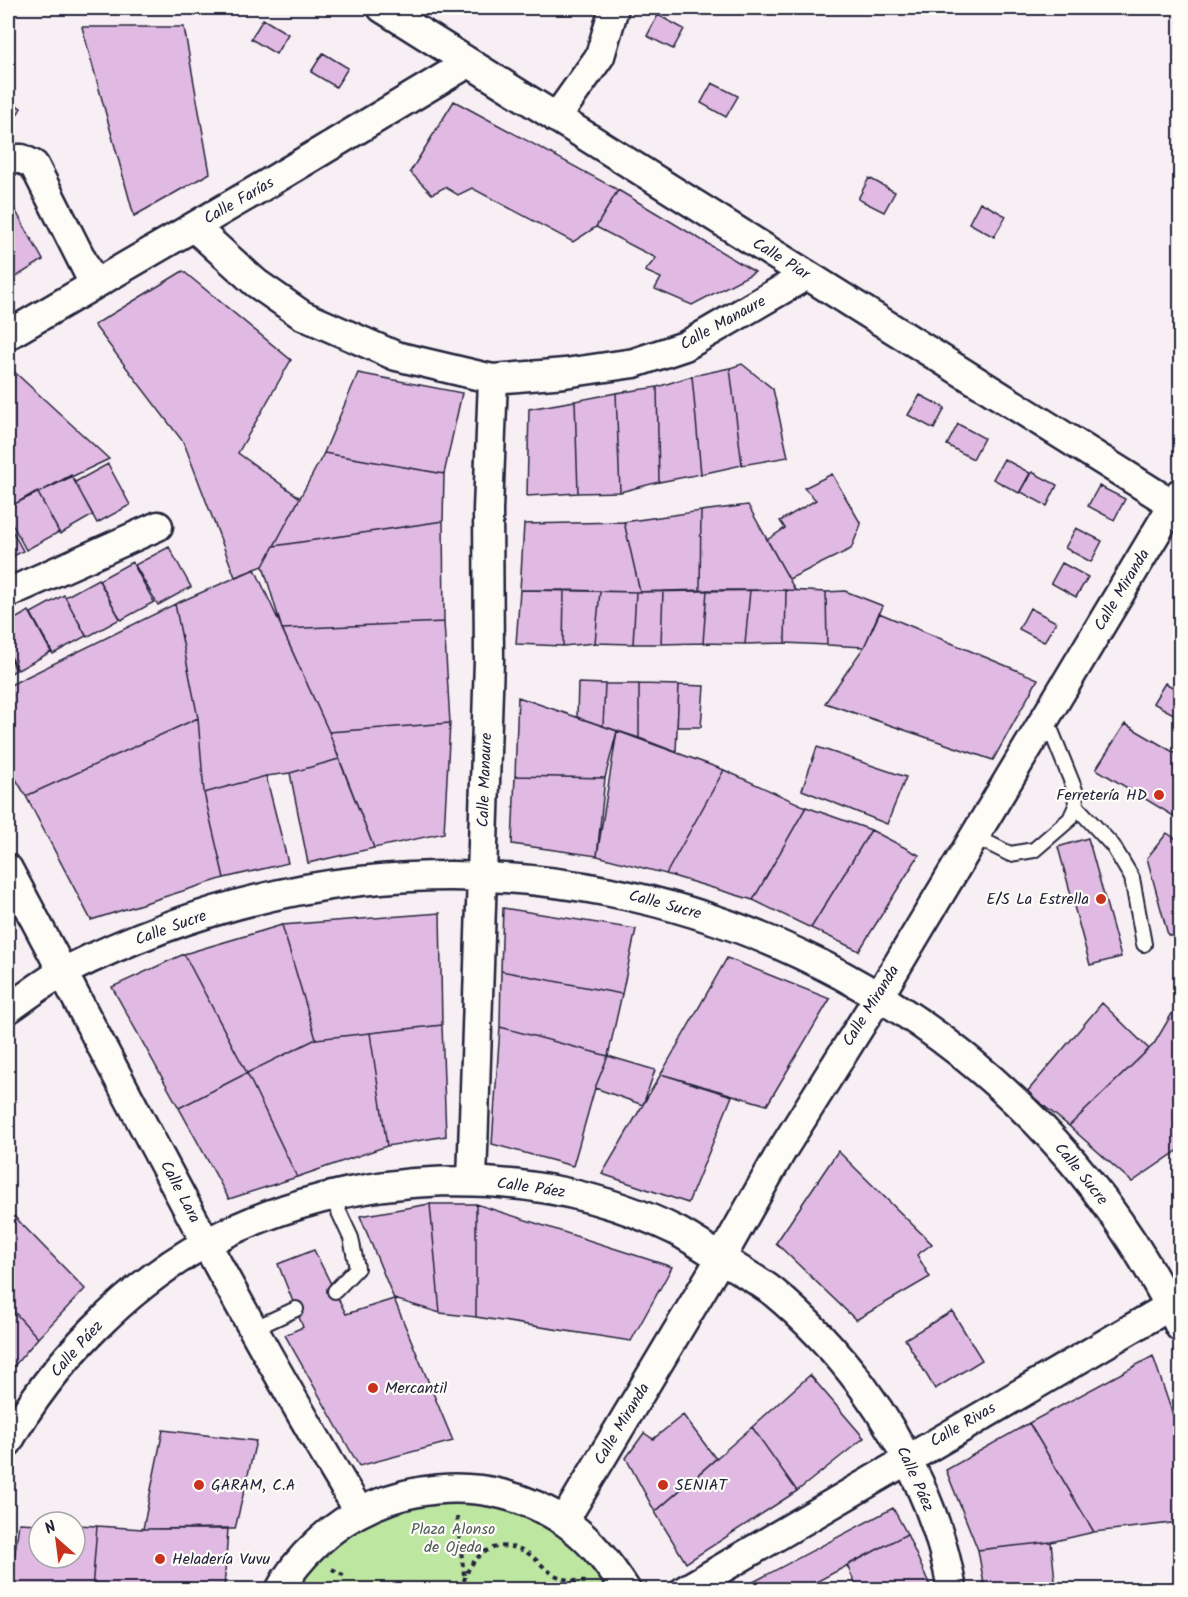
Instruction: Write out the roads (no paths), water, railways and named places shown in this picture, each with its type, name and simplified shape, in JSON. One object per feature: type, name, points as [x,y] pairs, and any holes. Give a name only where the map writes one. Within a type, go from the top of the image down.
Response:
[{"type":"street","name":"Calle Piar","points":[[381,8],[807,275],[1178,502]]},
{"type":"street","points":[[556,118],[600,56],[614,8]]},
{"type":"street","name":"Calle Farías","points":[[8,335],[468,63]]},
{"type":"street","points":[[8,159],[22,159],[34,165],[94,284]]},
{"type":"street","name":"Calle Manaure","points":[[194,227],[256,283],[302,315],[396,356],[493,379],[565,374],[633,363],[675,350],[807,275]]},
{"type":"street","name":"Calle Manaure","points":[[472,1181],[489,660],[488,510],[493,379]]},
{"type":"street","name":"Calle Miranda","points":[[564,1521],[721,1258],[781,1152],[879,996],[1178,502]]},
{"type":"street","points":[[8,593],[158,526]]},
{"type":"street","name":"Calle Lara","points":[[8,869],[253,1329],[359,1511]]},
{"type":"street","name":"Calle Sucre","points":[[8,1009],[63,972],[182,922],[240,904],[299,891],[360,881],[420,876],[482,876],[534,879],[637,896],[738,927],[786,947],[879,996],[924,1025],[1007,1093],[1046,1131],[1113,1214],[1177,1311]]},
{"type":"street","name":"Calle Páez","points":[[11,1427],[57,1368],[103,1320],[154,1277],[207,1243],[290,1208],[331,1195],[401,1183],[472,1181],[526,1185],[588,1198],[629,1211],[678,1232],[770,1290],[811,1326],[848,1366],[874,1402],[907,1458],[932,1516],[952,1590]]},
{"type":"street","name":"Calle Rivas","points":[[685,1590],[907,1458],[1177,1311]]},
{"type":"street","points":[[280,1590],[304,1555],[330,1531],[359,1511],[399,1495],[441,1488],[485,1490],[526,1501],[564,1521],[609,1563],[626,1589]]},
{"type":"lane","points":[[974,836],[1010,854],[1034,850],[1070,819],[1076,806],[1075,790],[1046,718]]},
{"type":"lane","points":[[1076,806],[1113,846],[1132,878],[1144,944]]},
{"type":"lane","points":[[331,1195],[351,1238],[357,1268],[335,1291]]},
{"type":"lane","points":[[253,1329],[296,1309]]},
{"type":"place","name":"Ferretería HD","points":[[1159,795]]},
{"type":"place","name":"E/S La Estrella","points":[[1101,899]]},
{"type":"place","name":"Mercantil","points":[[373,1388]]},
{"type":"place","name":"GARAM, C.A","points":[[199,1485]]},
{"type":"place","name":"SENIAT","points":[[663,1485]]},
{"type":"place","name":"Heladería Vuvu","points":[[160,1559]]},
{"type":"park label","name":"Plaza Alonso de Ojeda","points":[[453,1538]]}]
